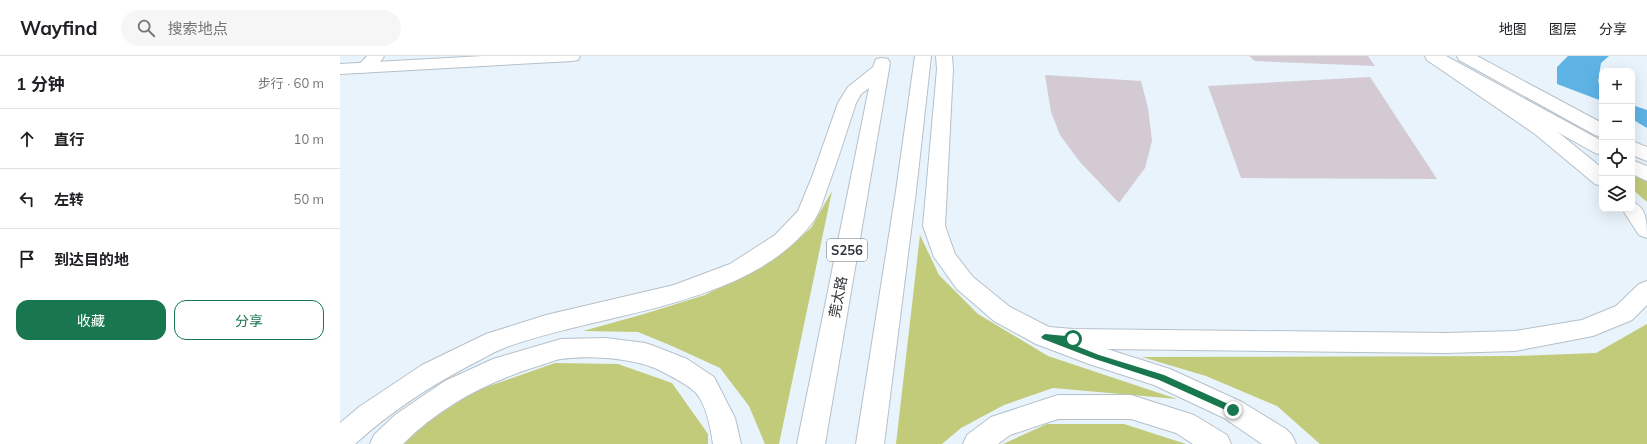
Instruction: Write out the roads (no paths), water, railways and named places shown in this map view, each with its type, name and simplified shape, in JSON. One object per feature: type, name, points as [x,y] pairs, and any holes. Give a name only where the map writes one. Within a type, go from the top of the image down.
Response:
[{"type":"main road","points":[[340,59],[572,56]]},
{"type":"main road","points":[[870,444],[924,56]]},
{"type":"main road","points":[[944,56],[945,69],[934,226],[945,257],[965,283],[1002,314],[1045,337],[1098,357],[1168,380],[1233,410],[1276,438],[1282,444]]},
{"type":"main road","points":[[1434,56],[1599,147]]},
{"type":"main road","points":[[1434,56],[1543,132],[1599,176]]},
{"type":"main road","points":[[1465,56],[1599,129]]},
{"type":"main road","points":[[340,69],[376,59]]},
{"type":"main road","points":[[340,440],[368,415],[431,373],[494,341],[546,325],[677,293],[738,270],[782,241],[807,214],[822,177],[847,103],[854,91],[882,63]]},
{"type":"main road","name":"莞太路","points":[[811,444],[882,63]]},
{"type":"main road","points":[[1635,149],[1647,155]]},
{"type":"main road","points":[[1635,168],[1647,174]]},
{"type":"main road","points":[[1634,212],[1647,230]]},
{"type":"main road","points":[[1045,337],[1073,339],[1446,343],[1515,341],[1584,328],[1624,313],[1647,290]]},
{"type":"main road","points":[[384,444],[405,424],[454,389],[502,367],[561,349],[606,348],[645,353],[678,367],[705,385],[722,418],[727,444]]},
{"type":"main road","points":[[977,444],[1001,426],[1058,407],[1131,407],[1184,424],[1217,444]]},
{"type":"water","points":[[1568,56],[1609,56],[1601,63],[1599,68],[1599,100],[1557,84],[1557,67]]},
{"type":"water","points":[[1635,106],[1647,110],[1647,128],[1635,121]]}]
